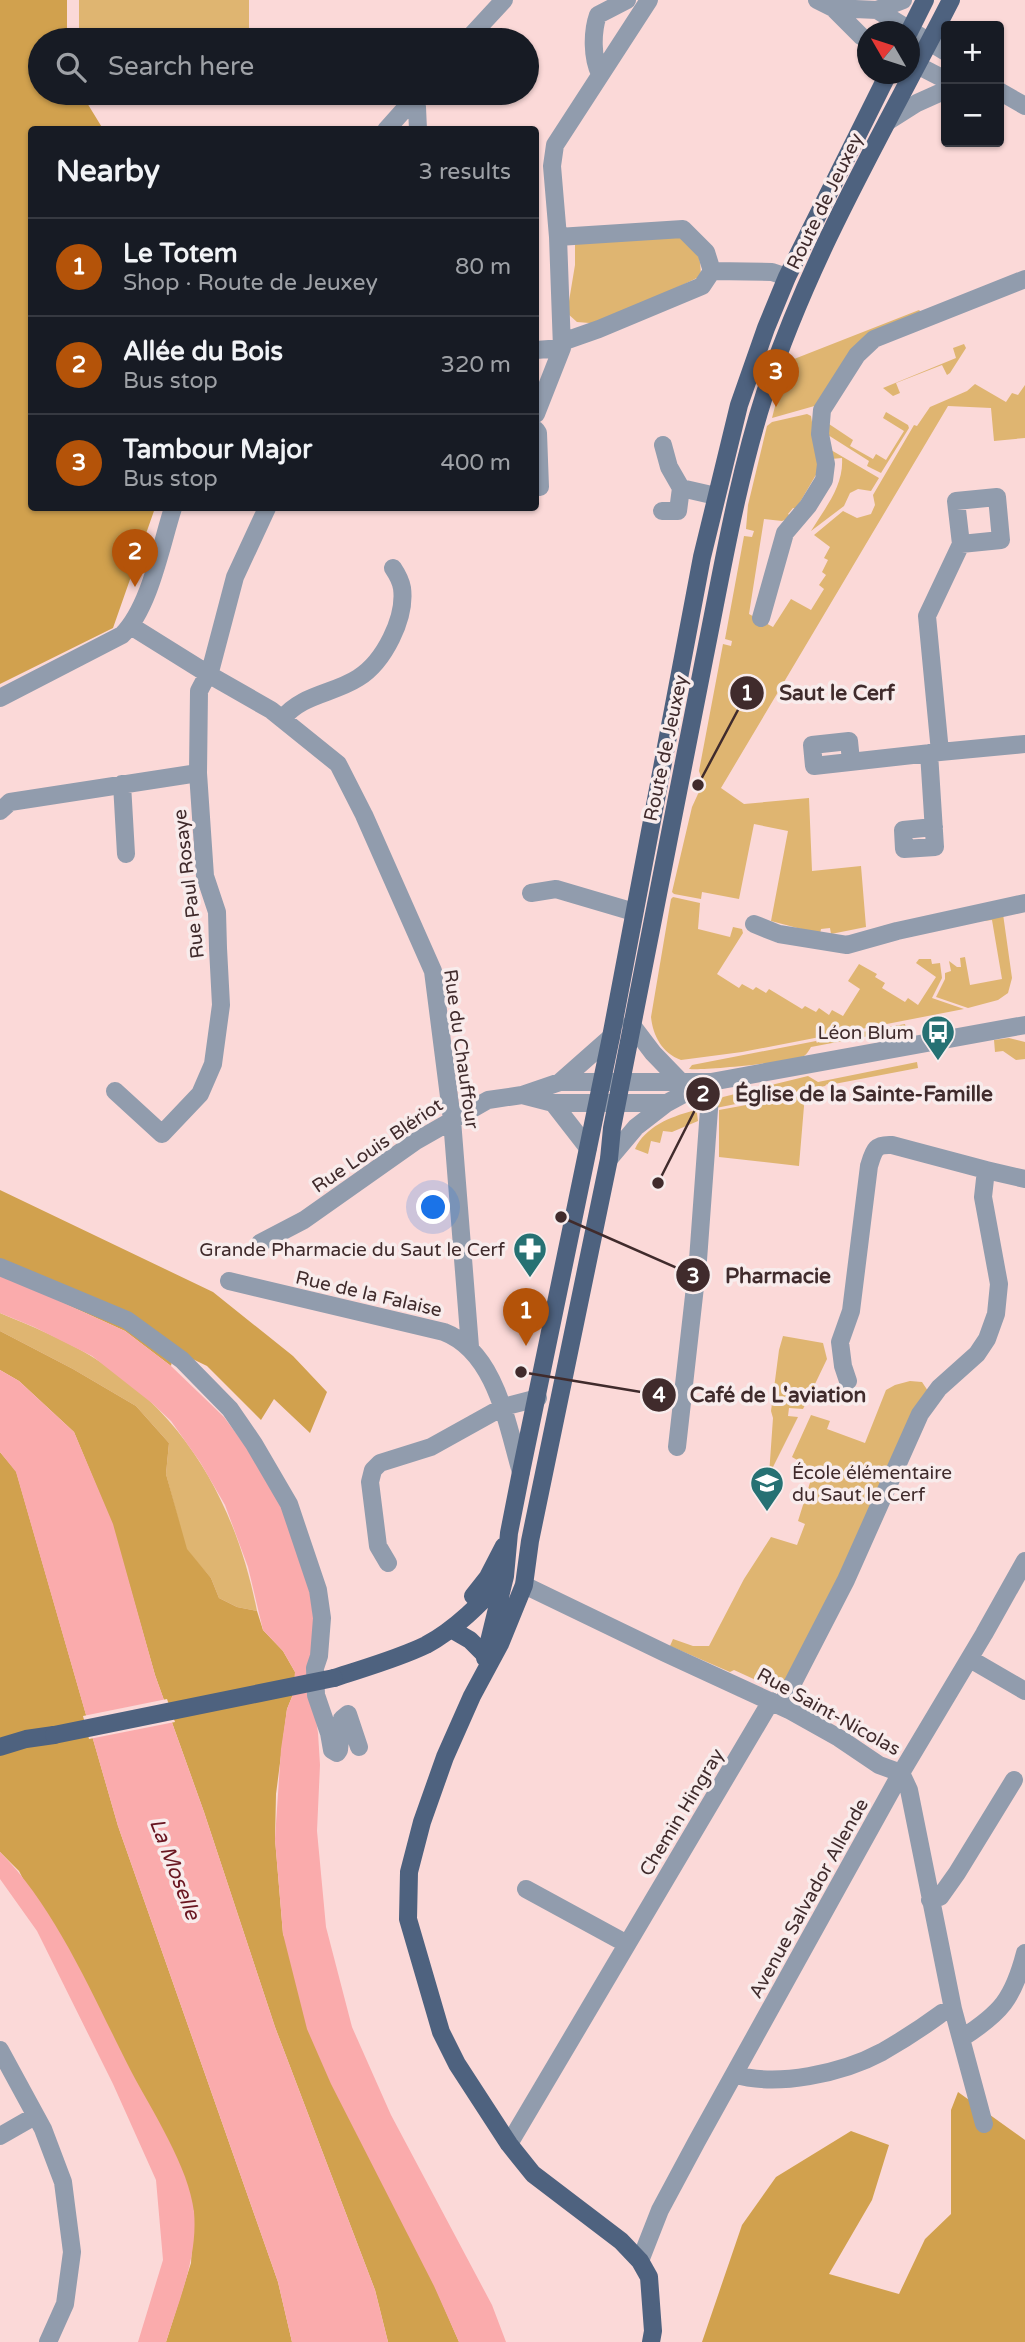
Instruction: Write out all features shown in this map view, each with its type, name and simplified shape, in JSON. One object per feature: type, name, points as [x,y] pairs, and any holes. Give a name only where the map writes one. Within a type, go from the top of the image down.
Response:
[{"type":"main road","name":"Route de Jeuxey","points":[[920,22],[925,0]]},
{"type":"main road","name":"Route de Jeuxey","points":[[920,32],[949,4]]},
{"type":"main road","name":"Route de Jeuxey","points":[[509,1533],[611,1037],[716,496],[739,405],[787,277],[880,84]]},
{"type":"main road","name":"Route de Jeuxey","points":[[481,1678],[500,1644],[524,1585],[530,1541],[609,1159],[631,1024],[747,456],[765,393],[812,270],[904,84]]},
{"type":"main road","points":[[509,1533],[504,1576],[481,1678],[445,1757],[422,1822],[409,1872],[408,1919],[441,2032],[457,2064],[533,2174],[621,2241],[640,2261],[649,2277],[653,2331],[651,2342]]},
{"type":"main road","points":[[395,1656],[446,1622],[469,1602],[488,1577],[509,1533]]},
{"type":"main road","points":[[0,1747],[26,1739],[334,1678],[425,1645],[451,1629],[504,1576],[530,1541]]},
{"type":"main road","points":[[451,1629],[470,1640],[485,1655]]},
{"type":"street","points":[[478,28],[504,0]]},
{"type":"street","points":[[600,74],[596,66],[594,27],[598,16],[627,0]]},
{"type":"street","points":[[539,406],[562,345],[552,166],[555,145],[649,0]]},
{"type":"street","points":[[877,10],[903,0]]},
{"type":"street","points":[[825,4],[877,10],[895,21]]},
{"type":"street","points":[[825,4],[857,34]]},
{"type":"street","points":[[920,37],[941,49]]},
{"type":"street","points":[[920,67],[941,77]]},
{"type":"street","points":[[887,122],[917,103],[941,92]]},
{"type":"street","points":[[1004,96],[1025,106]]},
{"type":"street","points":[[390,126],[409,105]]},
{"type":"street","points":[[417,105],[418,126]]},
{"type":"street","points":[[558,237],[683,229],[706,251],[712,271]]},
{"type":"street","points":[[712,271],[772,272],[787,277]]},
{"type":"street","points":[[539,349],[562,345],[702,286],[712,271]]},
{"type":"street","points":[[761,618],[785,533],[824,480],[826,464],[820,435],[822,410],[857,355],[874,340],[1025,279]]},
{"type":"street","points":[[662,511],[678,511],[681,488],[668,467],[663,445]]},
{"type":"street","points":[[539,460],[539,487]]},
{"type":"street","points":[[681,488],[716,496]]},
{"type":"street","points":[[0,698],[122,635],[131,626],[143,603],[172,511]]},
{"type":"street","name":"Rue Paul Rosaye","points":[[115,1091],[162,1134],[200,1094],[213,1064],[220,1005],[217,912],[205,876],[198,772],[199,691],[208,674],[235,577],[266,511]]},
{"type":"street","points":[[934,827],[935,752],[927,616],[961,544]]},
{"type":"street","points":[[282,719],[298,703],[358,678],[372,666],[395,634],[402,606],[402,586],[393,568]]},
{"type":"street","name":"Rue du Chauffour","points":[[131,626],[282,719],[338,764],[433,971],[452,1120],[470,1347]]},
{"type":"street","points":[[851,761],[1025,744]]},
{"type":"street","points":[[0,811],[10,802],[198,772]]},
{"type":"street","points":[[122,784],[126,854]]},
{"type":"street","points":[[531,893],[556,889],[634,912]]},
{"type":"street","points":[[754,924],[779,934],[847,944],[1025,903]]},
{"type":"street","points":[[631,1024],[653,1053],[681,1082]]},
{"type":"street","points":[[609,1159],[636,1127],[667,1103],[708,1082],[1025,1025]]},
{"type":"street","name":"Rue Louis Blériot","points":[[560,1082],[611,1037]]},
{"type":"street","name":"Rue Louis Blériot","points":[[260,1244],[304,1220],[416,1141],[488,1100],[522,1095],[560,1082],[708,1082]]},
{"type":"street","points":[[677,1447],[698,1260],[708,1082]]},
{"type":"street","name":"Rue Louis Blériot","points":[[522,1095],[552,1103],[667,1103]]},
{"type":"street","points":[[552,1103],[588,1148]]},
{"type":"street","points":[[848,1381],[840,1342],[852,1311],[869,1166],[876,1148],[881,1144],[892,1145],[1025,1179]]},
{"type":"street","name":"Chemin Hingray","points":[[510,2140],[627,1944],[776,1704],[846,1580],[919,1414],[939,1388],[977,1354],[987,1339],[996,1314],[999,1284],[983,1197],[986,1170]]},
{"type":"street","points":[[0,1267],[127,1320],[182,1360],[230,1409],[289,1504],[318,1590],[321,1618],[319,1656],[315,1668],[316,1695],[332,1750],[339,1750],[342,1718],[348,1714],[359,1747]]},
{"type":"street","name":"Rue de la Falaise","points":[[229,1281],[444,1332],[458,1337],[470,1347]]},
{"type":"street","points":[[470,1347],[483,1366],[503,1407],[521,1472]]},
{"type":"street","points":[[388,1563],[378,1546],[370,1482],[373,1470],[380,1463],[431,1447],[503,1407],[538,1398]]},
{"type":"street","name":"Avenue Salvador Allende","points":[[640,2261],[660,2210],[734,2074],[901,1773],[1025,1561]]},
{"type":"street","points":[[504,1576],[524,1585]]},
{"type":"street","name":"Rue Saint-Nicolas","points":[[524,1585],[776,1704],[839,1738],[879,1765],[901,1773],[909,1790],[953,2009],[984,2124]]},
{"type":"street","points":[[970,1659],[1025,1691]]},
{"type":"street","points":[[930,1900],[940,1897],[957,1873],[1014,1780]]},
{"type":"street","points":[[526,1889],[627,1944]]},
{"type":"street","points":[[962,2038],[987,2023],[1008,1998],[1018,1981],[1025,1953]]},
{"type":"street","points":[[734,2074],[750,2080],[769,2080],[803,2077],[837,2069],[880,2053],[942,2013],[953,2009]]},
{"type":"street","points":[[0,2050],[43,2129],[63,2182],[72,2252],[65,2304],[48,2342]]},
{"type":"street","points":[[0,2136],[35,2116]]},
{"type":"shaded area","points":[[0,0],[67,0],[67,28],[28,28],[28,105],[88,105],[101,126],[28,126],[28,511],[154,511],[113,628],[0,684]]},
{"type":"shaded area","points":[[79,0],[249,0],[249,28],[79,28]]},
{"type":"shaded area","points":[[676,235],[693,246],[700,261],[701,276],[602,324],[577,322],[567,313],[575,265],[575,244]]},
{"type":"shaded area","points":[[919,310],[921,312],[872,334],[818,405],[772,418],[789,361]]},
{"type":"shaded area","points":[[964,344],[966,348],[947,375],[942,365],[896,383],[900,393],[893,396],[883,388],[956,358],[953,348]]},
{"type":"shaded area","points":[[975,384],[1006,402],[1012,393],[1018,395],[1025,385],[1025,438],[994,441],[991,408],[948,406],[721,788],[744,804],[809,798],[812,871],[861,866],[866,927],[831,934],[830,928],[821,929],[820,934],[771,921],[788,831],[754,824],[739,899],[702,892],[701,899],[674,894],[672,892],[692,807],[703,783],[699,771],[723,644],[731,646],[732,641],[725,639],[744,536],[752,537],[754,531],[746,529],[748,505],[767,426],[772,422],[807,414],[811,416],[819,465],[796,509],[793,508],[788,514],[792,517],[782,521],[764,519],[749,614],[773,627],[791,599],[811,610],[824,589],[819,585],[826,575],[822,572],[828,560],[824,558],[830,547],[814,535],[843,511],[857,518],[871,514],[875,505],[873,495],[914,425],[917,426],[930,407],[967,391]]},
{"type":"shaded area","points":[[886,412],[909,428],[881,473],[867,466],[869,461],[828,435],[826,422],[853,440],[850,446],[873,459],[876,454],[886,460],[904,431],[883,418]]},
{"type":"shaded area","points":[[831,450],[879,478],[871,491],[858,489],[850,493],[844,506],[811,531],[840,478],[842,458],[831,459]]},
{"type":"shaded area","points":[[673,897],[700,903],[698,929],[730,937],[733,927],[742,929],[743,933],[717,974],[739,988],[742,984],[753,990],[756,987],[766,993],[769,989],[802,1009],[805,1006],[816,1012],[819,1008],[829,1015],[832,1010],[843,1016],[860,989],[848,981],[859,964],[877,974],[875,977],[885,983],[882,988],[905,1002],[908,998],[918,1005],[936,977],[916,963],[919,959],[931,959],[932,964],[940,963],[942,978],[932,998],[964,1009],[742,1052],[681,1060],[669,1053],[660,1043],[651,1017]]},
{"type":"shaded area","points":[[1003,914],[1012,978],[1008,993],[998,1000],[968,1008],[936,997],[945,979],[945,973],[951,971],[949,961],[961,967],[960,958],[965,957],[970,985],[1002,979],[992,920],[983,921]]},
{"type":"shaded area","points":[[905,1024],[906,1029],[811,1047],[805,1055],[784,1061],[689,1069],[692,1065]]},
{"type":"shaded area","points":[[1009,1038],[1025,1042],[1025,1059],[1016,1060],[1003,1051],[995,1052],[994,1040]]},
{"type":"shaded area","points":[[917,1062],[918,1068],[716,1108],[717,1102],[723,1097],[808,1076],[818,1082]]},
{"type":"shaded area","points":[[801,1095],[804,1106],[799,1166],[719,1157],[719,1110]]},
{"type":"shaded area","points":[[692,1111],[697,1113],[698,1121],[672,1132],[663,1131],[660,1143],[651,1141],[648,1154],[635,1149],[639,1141],[652,1129]]},
{"type":"shaded area","points":[[0,1190],[213,1292],[293,1356],[327,1392],[310,1433],[274,1399],[261,1420],[207,1366],[174,1350],[171,1366],[125,1331],[0,1274]]},
{"type":"shaded area","points":[[0,1313],[58,1338],[91,1356],[125,1379],[154,1405],[180,1434],[202,1465],[236,1534],[257,1611],[237,1607],[219,1598],[211,1578],[186,1549],[166,1474],[169,1443],[136,1406],[0,1331]]},
{"type":"shaded area","points":[[0,1331],[136,1406],[169,1443],[166,1474],[187,1549],[211,1578],[219,1598],[237,1607],[257,1611],[263,1630],[283,1651],[295,1672],[294,1692],[287,1709],[276,1794],[275,1839],[283,1934],[459,2342],[388,2342],[375,2290],[275,2027],[204,1812],[155,1675],[112,1524],[74,1432],[19,1381],[0,1370]]},
{"type":"shaded area","points":[[783,1336],[823,1343],[827,1359],[803,1409],[789,1408],[788,1416],[798,1417],[769,1475],[773,1418],[771,1411]]},
{"type":"shaded area","points":[[910,1381],[922,1382],[928,1391],[861,1535],[780,1691],[670,1646],[673,1639],[693,1646],[709,1646],[744,1579],[771,1537],[797,1545],[805,1524],[798,1521],[814,1470],[792,1457],[811,1415],[830,1421],[827,1429],[865,1443],[886,1390]]},
{"type":"shaded area","points":[[0,1452],[16,1471],[118,1826],[278,2282],[292,2342],[166,2342],[191,2263],[194,2212],[19,1871],[0,1852]]},
{"type":"shaded area","points":[[958,2092],[1025,2140],[1025,2342],[702,2342],[742,2225],[776,2177],[851,2131],[889,2145],[872,2200],[829,2274],[899,2294],[925,2239],[951,2214],[951,2110]]},
{"type":"water","points":[[0,1274],[125,1331],[171,1366],[224,1417],[266,1474],[294,1535],[311,1586],[314,1631],[312,1693],[320,1765],[317,1831],[326,1927],[352,2027],[391,2115],[492,2305],[506,2342],[459,2342],[434,2286],[331,2084],[307,2029],[283,1934],[275,1839],[281,1749],[287,1709],[294,1692],[295,1672],[283,1651],[263,1630],[248,1567],[225,1505],[200,1462],[171,1421],[153,1404],[92,1356],[0,1313]]},
{"type":"water","name":"La Moselle","points":[[0,1370],[19,1381],[74,1432],[113,1524],[155,1675],[204,1812],[275,2027],[375,2290],[388,2342],[292,2342],[278,2282],[118,1826],[16,1472],[0,1452]]},
{"type":"water","points":[[0,1852],[57,1927],[185,2177],[194,2212],[193,2245],[186,2278],[166,2342],[138,2342],[163,2260],[156,2180],[113,2084],[37,1931],[0,1879]]},
{"type":"pier","points":[[167,1699],[175,1722],[89,1739],[83,1716]]},
{"type":"place","name":"Tambour Major","points":[[776,407]]},
{"type":"place","name":"Allée du Bois","points":[[135,587]]},
{"type":"place","name":"Saut le Cerf","points":[[698,785]]},
{"type":"place","name":"Léon Blum","points":[[938,1062]]},
{"type":"place","name":"Église de la Sainte-Famille","points":[[658,1183]]},
{"type":"place","name":"Pharmacie","points":[[561,1217]]},
{"type":"place","name":"Grande Pharmacie du Saut le Cerf","points":[[530,1279]]},
{"type":"place","name":"Le Totem","points":[[526,1346]]},
{"type":"place","name":"Café de L'aviation","points":[[521,1372]]},
{"type":"place","name":"École élémentaire du Saut le Cerf","points":[[767,1513]]}]
